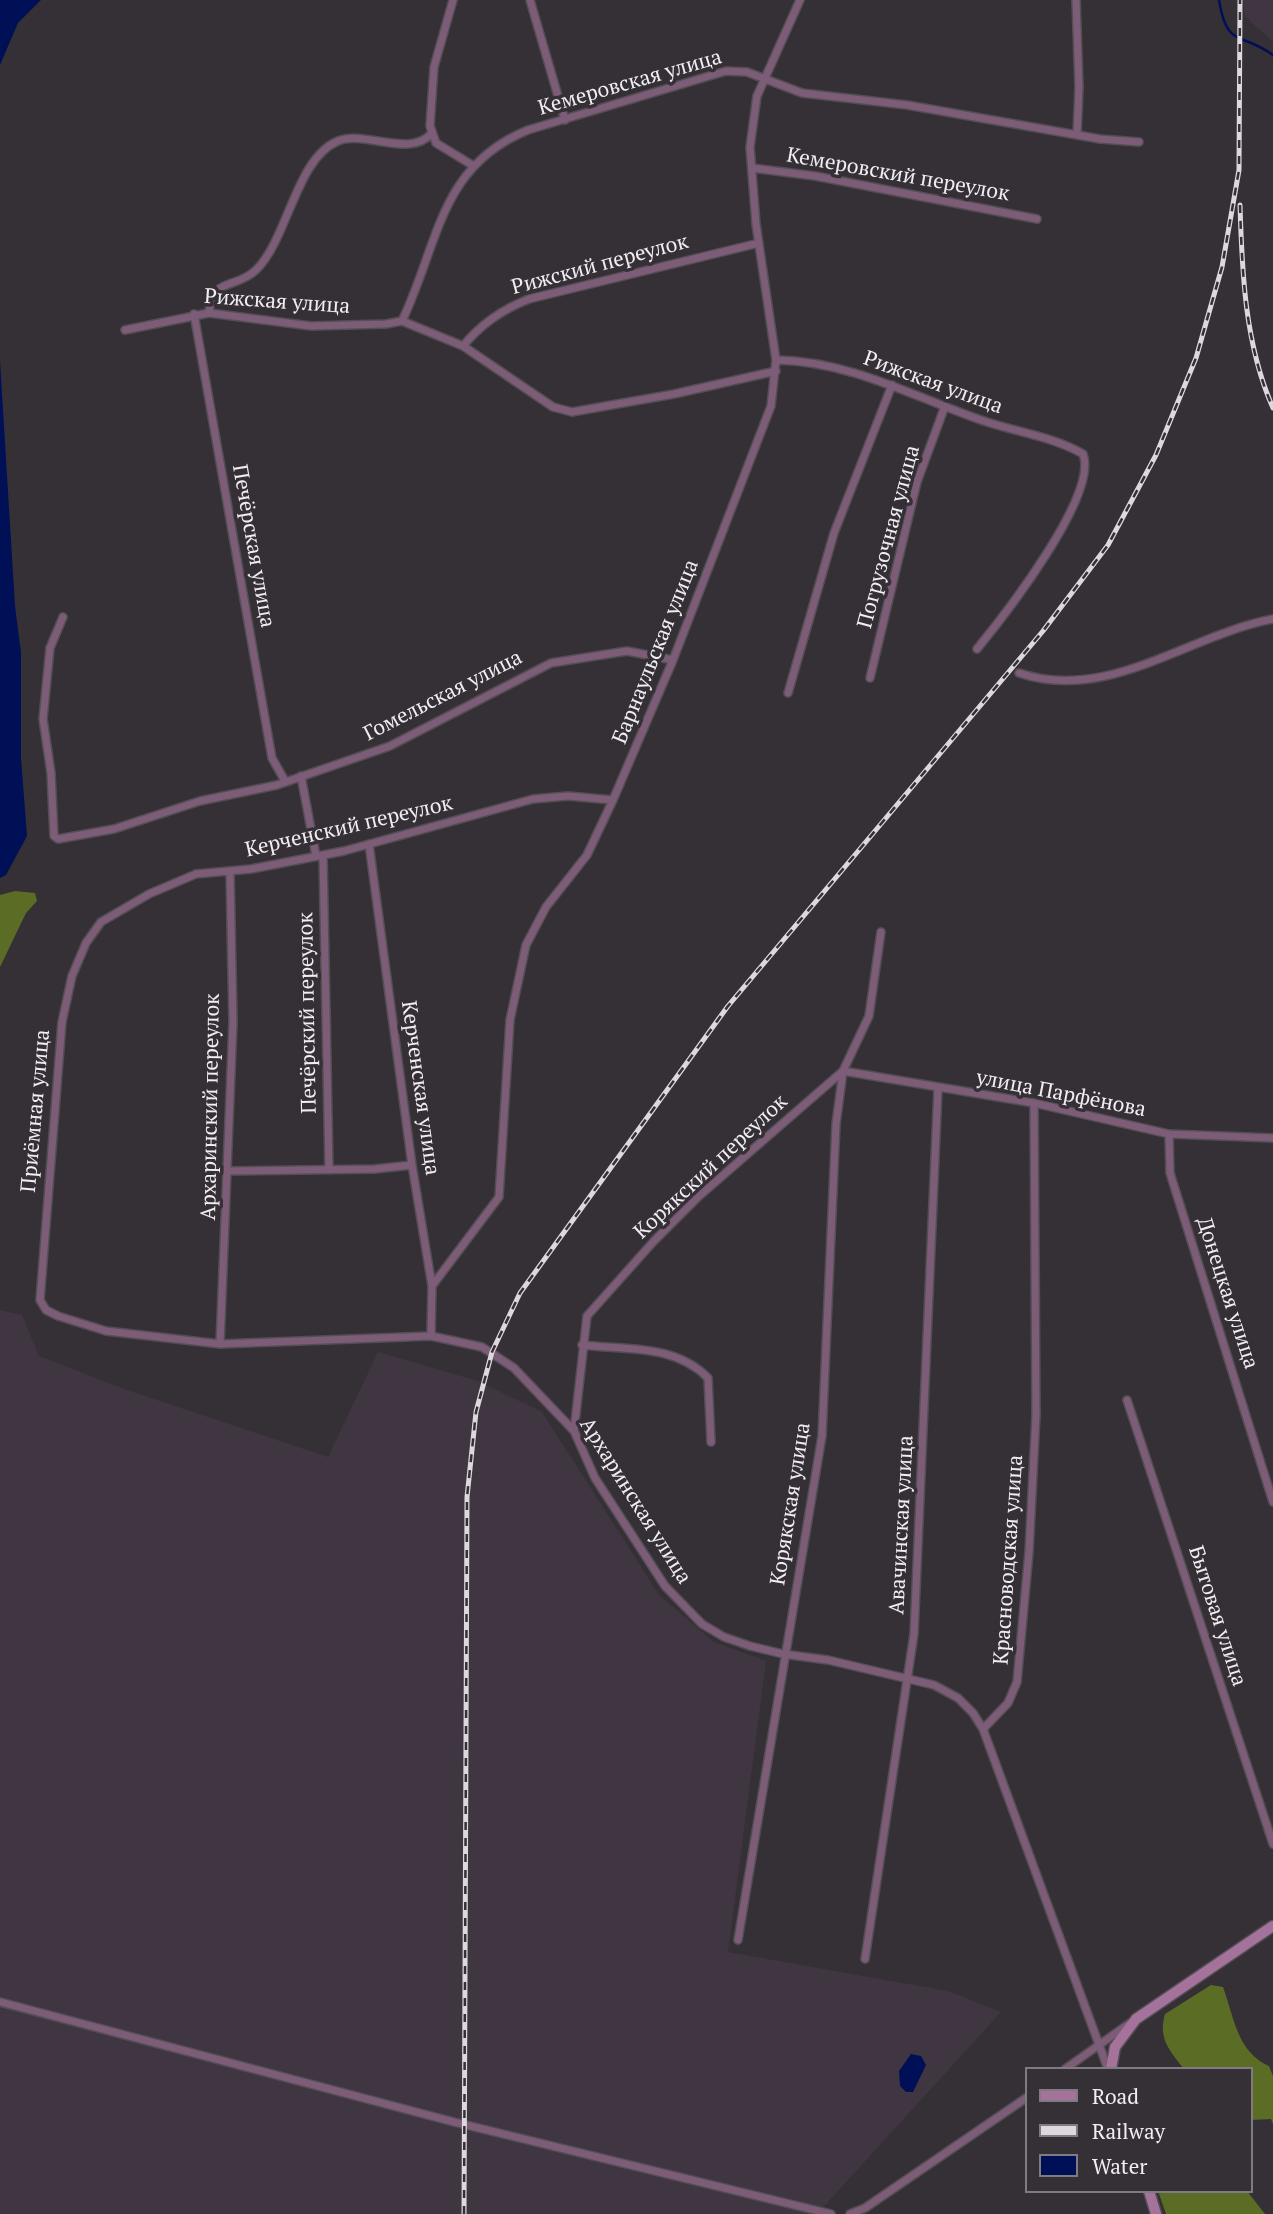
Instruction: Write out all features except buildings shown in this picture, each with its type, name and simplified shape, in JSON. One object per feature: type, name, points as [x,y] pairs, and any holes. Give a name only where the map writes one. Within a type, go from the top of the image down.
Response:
[{"type":"street","points":[[453,0],[434,67],[431,134],[436,143],[472,165]]},
{"type":"street","points":[[530,0],[565,120]]},
{"type":"street","name":"Барнаульская улица","points":[[432,1286],[499,1197],[510,1020],[523,955],[536,923],[587,855],[613,800],[673,660],[771,406],[776,360],[759,243],[752,168],[752,124],[762,80],[800,0]]},
{"type":"street","points":[[1076,0],[1079,87],[1077,135]]},
{"type":"street","name":"Кемеровская улица","points":[[402,321],[456,187],[472,165],[514,136],[726,71],[747,72],[762,80],[802,93],[907,105],[1077,135],[1139,142]]},
{"type":"street","points":[[209,313],[210,299],[215,292],[250,275],[263,262],[311,169],[326,147],[353,137],[411,143],[425,140],[431,134]]},
{"type":"street","name":"Кемеровский переулок","points":[[752,168],[815,176],[1037,219]]},
{"type":"street","name":"Рижский переулок","points":[[463,346],[484,324],[529,299],[759,243]]},
{"type":"street","name":"Рижская улица","points":[[125,330],[209,313],[311,326],[386,324],[402,321],[463,346],[503,376],[565,412],[598,410],[776,371]]},
{"type":"street","name":"Печёрская улица","points":[[194,314],[272,758],[285,781]]},
{"type":"street","name":"Рижская улица","points":[[776,360],[815,363],[892,385],[945,406],[1076,449],[1083,454],[1086,466],[1071,514],[1007,612],[977,649]]},
{"type":"street","points":[[788,693],[834,533],[892,385]]},
{"type":"street","name":"Погрузочная улица","points":[[870,678],[917,482],[945,406]]},
{"type":"street","name":"Гомельская улица","points":[[63,617],[50,648],[43,719],[51,773],[54,836],[58,839],[114,829],[210,798],[285,781],[390,746],[551,663],[627,650],[673,660]]},
{"type":"street","points":[[1019,673],[1055,681],[1098,679],[1273,619]]},
{"type":"street","name":"Печёрский переулок","points":[[301,776],[319,856],[329,1170]]},
{"type":"street","name":"Керченский переулок","points":[[101,922],[173,883],[203,873],[230,872],[319,856],[533,799],[568,796],[613,800]]},
{"type":"street","name":"Керченская улица","points":[[369,844],[412,1164],[432,1286],[431,1336]]},
{"type":"street","name":"Архаринский переулок","points":[[220,1344],[233,1022],[230,872]]},
{"type":"street","name":"Приёмная улица","points":[[46,1310],[38,1296],[62,1022],[72,976],[86,943],[101,922]]},
{"type":"street","name":"Корякский переулок","points":[[575,1431],[587,1316],[654,1241],[753,1147],[843,1071],[869,1016],[881,932]]},
{"type":"street","name":"улица Парфёнова","points":[[843,1071],[1034,1103],[1170,1134],[1273,1138]]},
{"type":"street","name":"Корякская улица","points":[[738,1940],[783,1654],[822,1436],[836,1124],[843,1071]]},
{"type":"street","name":"Авачинская улица","points":[[865,1959],[909,1679],[917,1583],[938,1089]]},
{"type":"street","name":"Красноводская улица","points":[[983,1729],[1008,1703],[1017,1682],[1027,1578],[1037,1415],[1034,1103]]},
{"type":"street","name":"Донецкая улица","points":[[1170,1134],[1170,1173],[1273,1502]]},
{"type":"street","points":[[229,1171],[329,1170],[412,1164]]},
{"type":"street","name":"Архаринская улица","points":[[46,1310],[106,1331],[220,1344],[431,1336],[471,1344],[503,1357],[575,1431],[595,1478],[666,1586],[684,1608],[724,1637],[783,1654],[828,1660],[934,1685],[958,1698],[973,1713],[983,1729]]},
{"type":"street","points":[[582,1345],[661,1352],[692,1364],[708,1378],[712,1401],[711,1442]]},
{"type":"street","name":"Бытовая улица","points":[[1127,1400],[1273,1844]]},
{"type":"street","points":[[983,1729],[1108,2067]]},
{"type":"street","points":[[1068,2067],[1273,1926]]},
{"type":"street","points":[[0,2002],[454,2122],[831,2214]]},
{"type":"street","points":[[1110,2067],[1115,2047],[1136,2019]]},
{"type":"street","points":[[850,2214],[876,2201],[1024,2099]]},
{"type":"street","points":[[1150,2193],[1156,2214]]},
{"type":"shaded area","points":[[1243,0],[1273,0],[1273,42],[1245,16]]},
{"type":"shaded area","points":[[0,1310],[22,1315],[39,1356],[127,1390],[328,1457],[378,1352],[478,1381],[542,1412],[659,1595],[714,1642],[766,1661],[728,1952],[948,1991],[1001,2012],[817,2214],[0,2214]]},
{"type":"green space","points":[[15,891],[35,893],[37,901],[26,913],[0,967],[0,895]]},
{"type":"green space","points":[[1211,1985],[1223,1987],[1243,2043],[1258,2060],[1269,2066],[1273,2076],[1273,2124],[1271,2119],[1252,2120],[1252,2067],[1182,2067],[1164,2037],[1165,2014]]},
{"type":"green space","points":[[1159,2193],[1249,2193],[1265,2214],[1166,2214]]},
{"type":"water","points":[[0,0],[41,0],[18,23],[0,65]]},
{"type":"water","points":[[0,361],[15,606],[21,653],[21,758],[27,836],[6,875],[0,878]]},
{"type":"water","points":[[911,2054],[921,2056],[926,2065],[913,2092],[906,2092],[900,2086],[899,2071]]},
{"type":"waterway","points":[[1219,0],[1222,15],[1231,33],[1273,55]]},
{"type":"railway","points":[[464,2214],[467,1497],[476,1412],[492,1352],[520,1293],[728,1006],[1043,631],[1108,545],[1156,455],[1196,358],[1222,267],[1239,170],[1240,0]]},
{"type":"railway","points":[[1240,205],[1244,283],[1251,334],[1256,359],[1273,408]]}]
